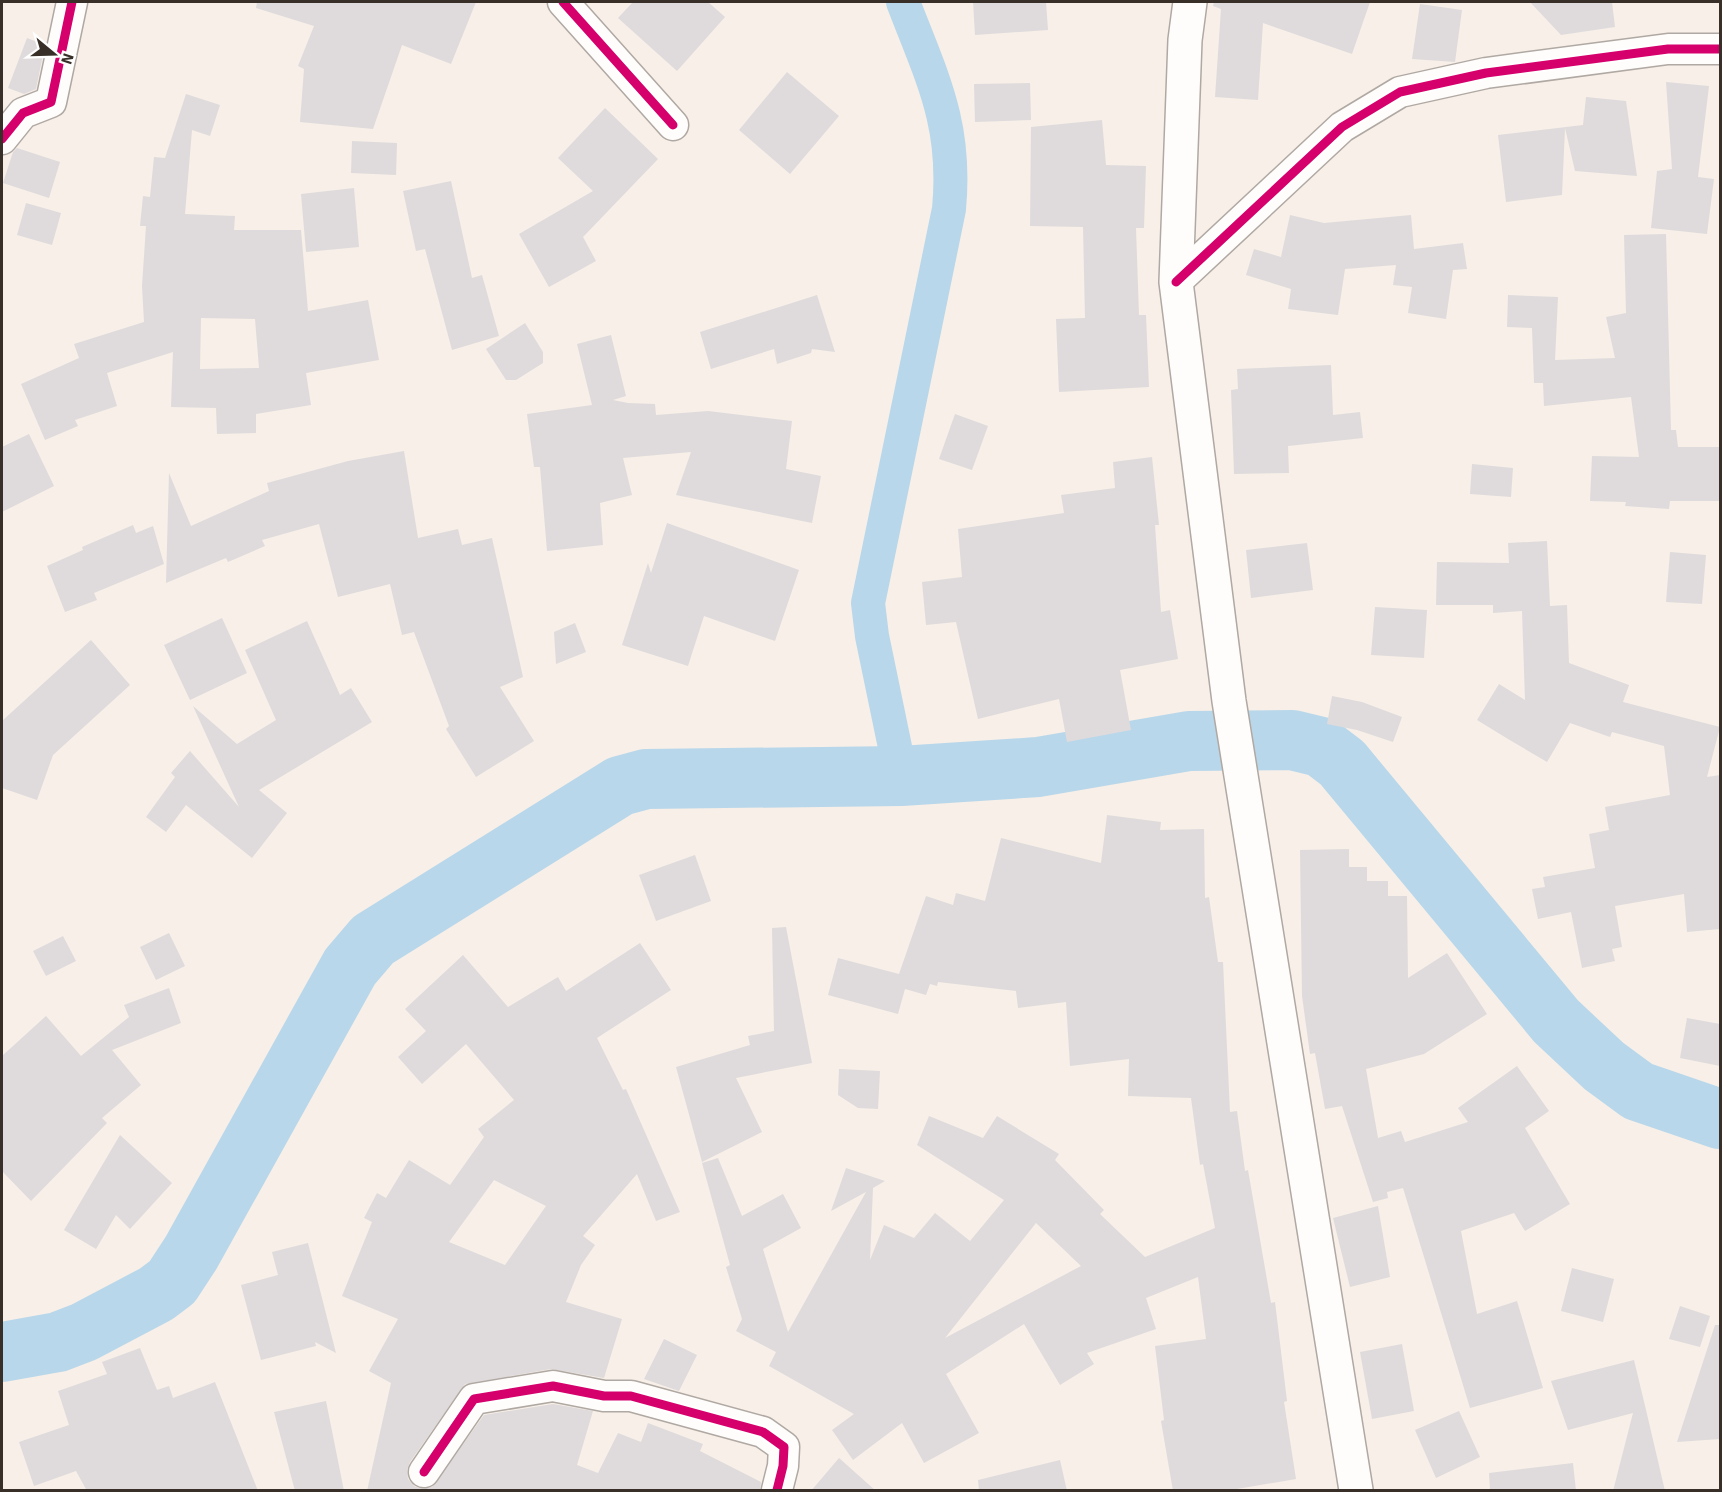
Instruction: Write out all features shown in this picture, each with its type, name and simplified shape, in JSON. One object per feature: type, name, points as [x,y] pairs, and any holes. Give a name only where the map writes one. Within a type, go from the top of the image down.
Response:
[{"type":"main road","points":[[1190,2],[1185,40],[1176,282],[1229,701],[1356,1491]]},
{"type":"street","points":[[2,139],[23,113],[51,102],[72,2]]},
{"type":"street","points":[[563,2],[673,125]]},
{"type":"street","points":[[1176,282],[1342,127],[1400,92],[1486,73],[1668,49],[1720,49]]},
{"type":"street","points":[[424,1472],[474,1399],[553,1386],[604,1396],[631,1396],[763,1432],[784,1448],[783,1466],[777,1491]]},
{"type":"building","points":[[257,2],[476,2],[451,64],[402,45],[373,129],[300,122],[304,69],[298,66],[314,26],[256,8]]},
{"type":"building","points":[[633,2],[708,2],[725,17],[677,71],[618,18]]},
{"type":"building","points":[[973,2],[1046,2],[1048,30],[975,35]]},
{"type":"building","points":[[1214,2],[1370,2],[1352,54],[1263,23],[1258,100],[1215,97],[1221,9],[1213,6]]},
{"type":"building","points":[[1530,2],[1612,2],[1615,27],[1561,35]]},
{"type":"building","points":[[1420,4],[1462,10],[1455,62],[1412,59]]},
{"type":"building","points":[[27,38],[45,45],[36,89],[24,94],[8,88]]},
{"type":"building","points":[[787,72],[839,116],[790,174],[739,130]]},
{"type":"building","points":[[1666,82],[1709,86],[1698,177],[1714,179],[1707,234],[1651,228],[1657,171],[1672,169]]},
{"type":"building","points":[[1030,83],[1031,120],[975,122],[974,84]]},
{"type":"building","points":[[186,94],[220,105],[210,136],[192,130],[185,214],[235,216],[234,230],[301,230],[308,311],[368,300],[379,360],[306,373],[311,405],[256,414],[256,433],[217,434],[216,408],[171,407],[173,352],[107,373],[117,406],[75,420],[78,426],[45,440],[21,384],[79,358],[74,344],[144,322],[142,286],[146,226],[140,226],[143,196],[150,197],[154,157],[165,158]],"holes":[[[201,318],[255,319],[259,368],[200,369]]]},
{"type":"building","points":[[1586,97],[1626,101],[1637,176],[1575,171],[1565,128],[1562,195],[1506,202],[1498,135],[1583,125]]},
{"type":"building","points":[[605,108],[658,159],[583,237],[596,261],[549,287],[519,234],[593,191],[558,158]]},
{"type":"building","points":[[1102,120],[1106,165],[1146,166],[1144,228],[1136,228],[1139,315],[1146,315],[1149,387],[1059,392],[1056,319],[1085,318],[1083,227],[1030,226],[1031,127]]},
{"type":"building","points":[[352,141],[397,143],[396,175],[351,173]]},
{"type":"building","points":[[17,148],[60,162],[49,198],[3,183],[13,152]]},
{"type":"building","points":[[451,181],[472,278],[482,275],[499,336],[452,350],[425,249],[416,251],[403,191]]},
{"type":"building","points":[[354,188],[359,247],[306,252],[301,194]]},
{"type":"building","points":[[26,203],[61,213],[52,245],[17,235]]},
{"type":"building","points":[[1290,215],[1324,223],[1411,215],[1414,249],[1463,243],[1467,269],[1453,270],[1446,319],[1408,313],[1412,287],[1393,285],[1396,265],[1345,269],[1338,315],[1288,309],[1291,289],[1246,275],[1254,249],[1281,257]]},
{"type":"building","points":[[1666,234],[1671,430],[1676,430],[1678,447],[1720,447],[1720,501],[1670,501],[1669,509],[1625,506],[1626,502],[1590,501],[1592,456],[1639,457],[1631,397],[1544,406],[1543,383],[1534,383],[1532,328],[1507,327],[1508,295],[1558,297],[1555,360],[1615,358],[1606,317],[1626,313],[1624,235]]},
{"type":"building","points":[[817,295],[835,352],[812,349],[811,353],[777,364],[774,349],[711,369],[700,332]]},
{"type":"building","points":[[525,323],[543,352],[543,363],[516,380],[506,380],[486,349]]},
{"type":"building","points":[[611,335],[626,396],[613,400],[655,404],[656,415],[708,411],[792,421],[786,469],[821,476],[812,523],[676,495],[691,452],[623,458],[632,495],[600,503],[603,545],[547,551],[540,467],[534,467],[527,414],[592,405],[577,344]]},
{"type":"building","points":[[1331,365],[1333,415],[1360,412],[1363,438],[1288,446],[1289,473],[1234,474],[1231,390],[1238,389],[1237,369]]},
{"type":"building","points":[[955,414],[988,426],[972,470],[939,459]]},
{"type":"building","points":[[29,434],[54,486],[2,512],[2,447]]},
{"type":"building","points":[[404,451],[418,538],[458,529],[462,545],[492,538],[523,677],[500,687],[534,741],[476,777],[446,729],[449,726],[414,632],[402,635],[390,584],[338,597],[319,524],[262,540],[265,546],[228,562],[226,558],[166,583],[169,473],[191,526],[269,491],[267,483],[348,461]]},
{"type":"building","points":[[1152,457],[1159,525],[1155,525],[1161,612],[1170,610],[1178,659],[1120,670],[1131,730],[1067,742],[1059,699],[978,719],[956,622],[926,625],[922,582],[962,577],[958,529],[1064,513],[1061,495],[1115,488],[1113,462]]},
{"type":"building","points":[[1472,464],[1513,468],[1511,497],[1470,494]]},
{"type":"building","points":[[667,523],[799,570],[775,641],[704,616],[688,666],[622,645],[648,563],[651,573]]},
{"type":"building","points":[[133,525],[136,533],[153,526],[164,564],[94,593],[97,600],[65,612],[47,566],[83,550],[82,547]]},
{"type":"building","points":[[1547,541],[1550,606],[1567,605],[1569,663],[1629,685],[1623,702],[1720,727],[1707,777],[1720,775],[1720,929],[1687,932],[1684,894],[1615,906],[1622,947],[1612,949],[1615,961],[1582,968],[1571,912],[1538,919],[1532,889],[1545,887],[1543,877],[1595,868],[1589,834],[1609,830],[1605,807],[1670,795],[1664,746],[1612,732],[1610,737],[1570,723],[1547,762],[1477,720],[1499,684],[1525,700],[1522,611],[1493,613],[1493,605],[1436,605],[1437,562],[1509,563],[1508,543]]},
{"type":"building","points":[[1307,543],[1313,590],[1251,598],[1246,550]]},
{"type":"building","points":[[1670,552],[1706,555],[1702,604],[1666,602]]},
{"type":"building","points":[[1375,607],[1427,610],[1424,658],[1371,655]]},
{"type":"building","points":[[222,618],[247,673],[190,700],[164,645]]},
{"type":"building","points":[[307,621],[340,695],[351,688],[372,722],[259,790],[287,813],[252,858],[186,805],[166,832],[146,817],[175,777],[171,773],[190,751],[239,807],[193,706],[237,744],[276,720],[245,650]]},
{"type":"building","points":[[575,623],[586,652],[556,664],[554,632]]},
{"type":"building","points":[[91,640],[130,685],[53,755],[37,800],[2,788],[2,721]]},
{"type":"building","points":[[1332,696],[1362,702],[1402,717],[1393,742],[1357,730],[1327,724]]},
{"type":"building","points":[[1107,815],[1161,822],[1160,830],[1204,829],[1205,898],[1209,897],[1218,962],[1223,962],[1230,1112],[1237,1111],[1245,1171],[1248,1170],[1271,1303],[1275,1302],[1287,1401],[1284,1402],[1296,1479],[1225,1491],[1173,1491],[1161,1421],[1164,1420],[1155,1346],[1206,1339],[1198,1277],[1146,1298],[1156,1329],[1087,1353],[1094,1364],[1060,1385],[1024,1324],[946,1374],[979,1433],[924,1463],[902,1423],[853,1460],[832,1430],[854,1414],[769,1366],[776,1352],[736,1331],[742,1319],[726,1267],[730,1265],[702,1163],[718,1158],[742,1216],[783,1194],[801,1228],[763,1249],[788,1332],[866,1192],[831,1211],[846,1168],[885,1181],[873,1188],[870,1260],[884,1225],[914,1238],[935,1213],[970,1241],[1004,1200],[917,1145],[929,1116],[983,1138],[997,1116],[1059,1154],[1055,1160],[1104,1210],[1100,1214],[1145,1257],[1215,1228],[1203,1164],[1200,1165],[1191,1098],[1128,1096],[1129,1059],[1070,1066],[1066,1002],[1018,1008],[1016,991],[938,982],[937,986],[930,984],[926,995],[905,989],[898,1014],[828,995],[838,958],[899,974],[926,896],[953,905],[956,893],[985,901],[1001,838],[1101,863]],"holes":[[[1036,1223],[1081,1266],[945,1338]]]},
{"type":"building","points":[[1349,849],[1349,867],[1367,867],[1367,881],[1388,881],[1388,896],[1407,896],[1408,978],[1447,953],[1487,1014],[1424,1054],[1366,1069],[1378,1138],[1401,1131],[1405,1142],[1468,1122],[1458,1108],[1517,1066],[1549,1111],[1525,1128],[1570,1204],[1525,1231],[1514,1213],[1461,1231],[1477,1314],[1517,1301],[1543,1388],[1470,1408],[1403,1188],[1387,1192],[1388,1198],[1373,1202],[1342,1106],[1325,1109],[1315,1053],[1310,1054],[1302,996],[1300,850]]},
{"type":"building","points":[[695,855],[711,901],[656,921],[639,875]]},
{"type":"building","points":[[786,927],[812,1063],[736,1078],[762,1132],[702,1162],[676,1067],[750,1045],[748,1036],[774,1031],[772,928]]},
{"type":"building","points":[[169,933],[185,966],[156,980],[140,947]]},
{"type":"building","points":[[63,936],[76,961],[46,976],[33,951]]},
{"type":"building","points":[[640,943],[671,990],[597,1038],[623,1090],[626,1089],[680,1212],[656,1221],[637,1174],[583,1236],[595,1245],[581,1265],[566,1302],[622,1319],[604,1378],[551,1369],[465,1384],[410,1462],[407,1470],[408,1479],[414,1486],[422,1489],[432,1487],[484,1415],[553,1404],[593,1411],[577,1465],[598,1473],[618,1433],[641,1442],[648,1423],[703,1444],[700,1451],[761,1482],[760,1491],[367,1491],[391,1383],[369,1371],[398,1319],[342,1296],[372,1222],[364,1218],[377,1193],[386,1198],[409,1160],[450,1185],[484,1137],[478,1129],[514,1100],[466,1044],[422,1084],[398,1057],[426,1031],[405,1009],[463,955],[508,1007],[558,977],[566,991]],"holes":[[[494,1180],[546,1206],[505,1265],[449,1242]]]},
{"type":"building","points":[[169,988],[181,1023],[112,1050],[141,1085],[102,1118],[107,1123],[31,1201],[2,1171],[2,1056],[46,1016],[81,1056],[129,1017],[124,1005]]},
{"type":"building","points":[[1687,1018],[1720,1024],[1720,1066],[1680,1058]]},
{"type":"building","points":[[839,1069],[880,1071],[878,1109],[858,1108],[838,1095]]},
{"type":"building","points":[[120,1135],[172,1183],[130,1229],[116,1215],[96,1249],[64,1230]]},
{"type":"building","points":[[1378,1206],[1390,1277],[1350,1287],[1333,1218]]},
{"type":"building","points":[[308,1243],[336,1353],[315,1342],[316,1346],[261,1360],[241,1285],[278,1275],[272,1252]]},
{"type":"building","points":[[1572,1268],[1614,1279],[1603,1322],[1561,1311]]},
{"type":"building","points":[[1680,1306],[1710,1316],[1700,1347],[1669,1339]]},
{"type":"building","points":[[1715,1325],[1720,1325],[1720,1439],[1677,1442]]},
{"type":"building","points":[[664,1339],[697,1355],[679,1391],[644,1379]]},
{"type":"building","points":[[1402,1344],[1414,1411],[1372,1419],[1360,1352]]},
{"type":"building","points":[[140,1348],[157,1390],[169,1386],[173,1398],[215,1382],[258,1491],[87,1491],[76,1471],[34,1486],[19,1442],[69,1425],[58,1391],[107,1374],[102,1362]]},
{"type":"building","points":[[1634,1360],[1665,1491],[1613,1491],[1633,1413],[1568,1430],[1551,1381]]},
{"type":"building","points":[[326,1401],[344,1491],[295,1491],[274,1412]]},
{"type":"building","points":[[1459,1411],[1480,1457],[1436,1478],[1415,1430]]},
{"type":"building","points":[[839,1458],[876,1491],[811,1491]]},
{"type":"building","points":[[1060,1460],[1067,1491],[979,1491],[978,1480]]},
{"type":"building","points":[[1573,1463],[1576,1491],[1490,1491],[1489,1473]]},
{"type":"waterway","points":[[901,776],[872,636],[868,603],[949,209],[951,179],[946,126],[940,102],[903,2]]},
{"type":"waterway","points":[[2,1352],[58,1342],[84,1332],[156,1294],[172,1282],[191,1253],[350,967],[373,940],[620,786],[646,779],[901,776],[1038,767],[1189,741],[1292,740],[1321,747],[1342,763],[1556,1021],[1604,1066],[1638,1091],[1720,1119]]},
{"type":"cycle path","points":[[2,139],[23,113],[51,102],[72,2]]},
{"type":"cycle path","points":[[563,2],[673,125]]},
{"type":"cycle path","points":[[1176,282],[1342,127],[1400,92],[1486,73],[1668,49],[1720,49]]},
{"type":"cycle path","points":[[424,1472],[474,1399],[553,1386],[604,1396],[631,1396],[763,1432],[784,1447],[783,1466],[777,1490]]}]
